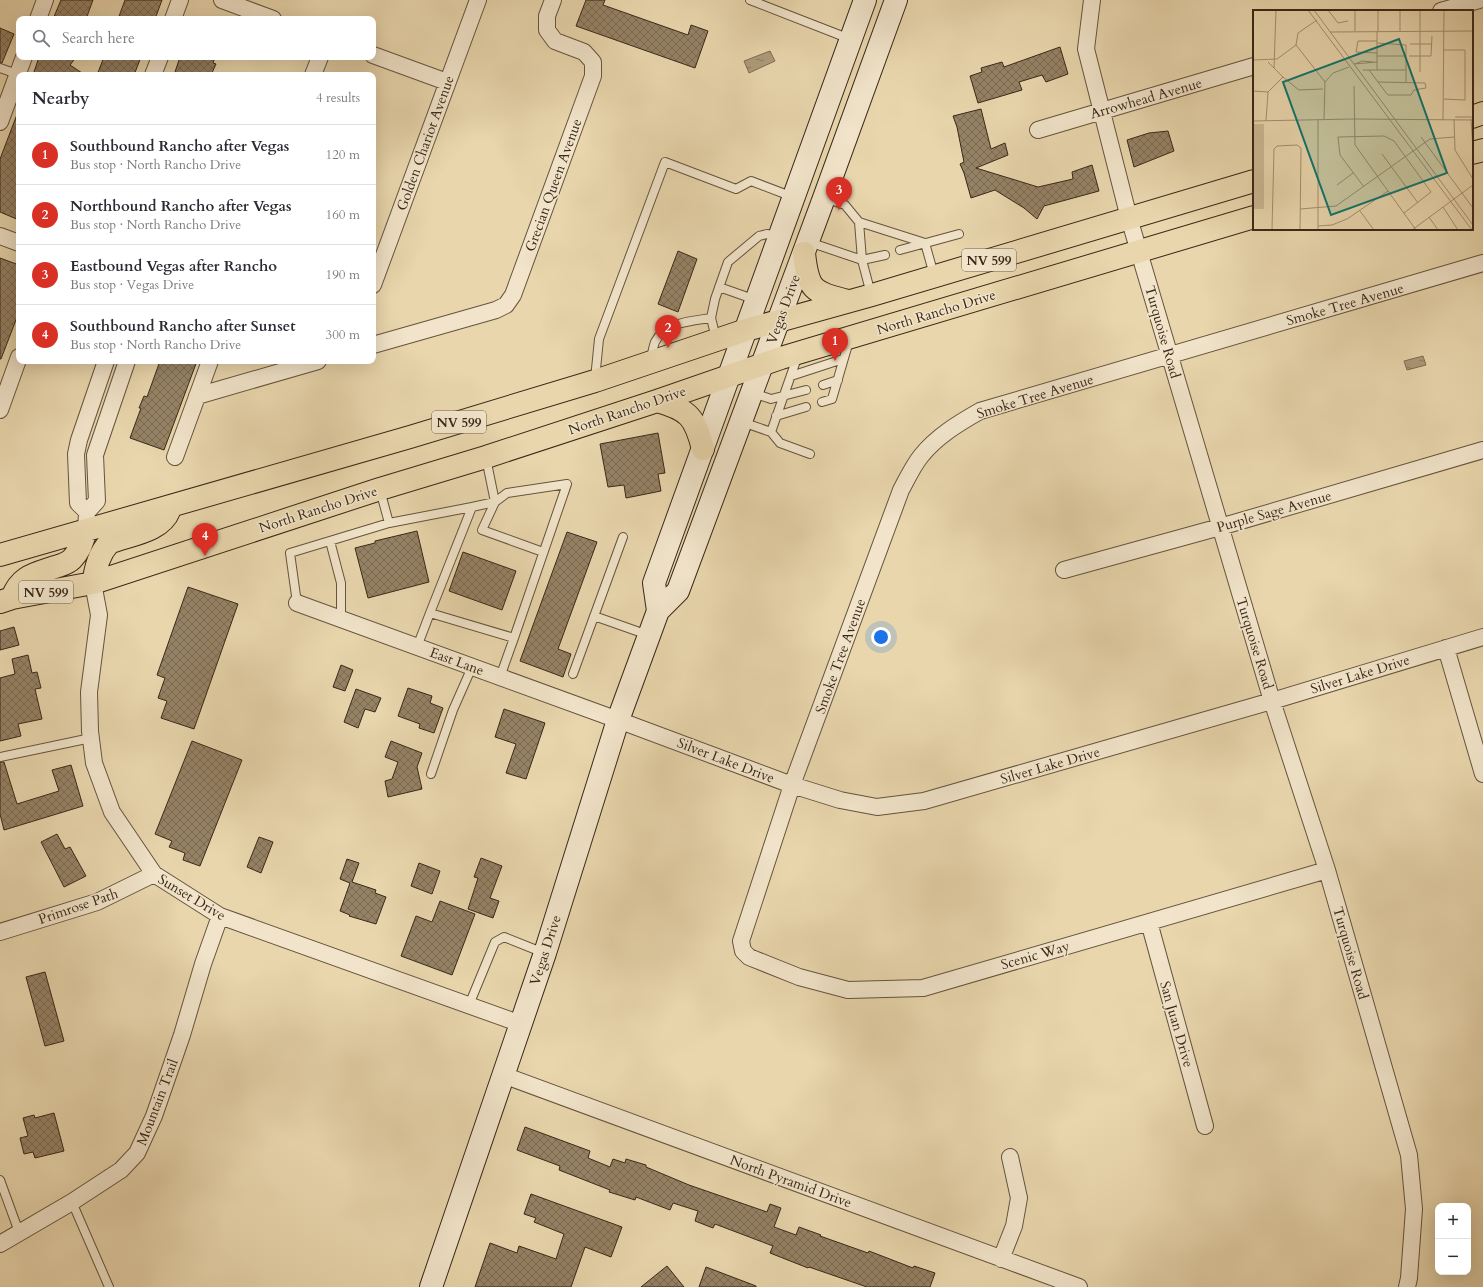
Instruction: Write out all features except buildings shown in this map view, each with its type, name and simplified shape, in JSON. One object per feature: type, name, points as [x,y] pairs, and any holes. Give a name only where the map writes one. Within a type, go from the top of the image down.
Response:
[{"type":"main road","name":"Vegas Drive","points":[[658,611],[654,583],[865,0]]},
{"type":"main road","name":"Vegas Drive","points":[[431,1287],[545,953],[618,720],[658,611],[678,591],[896,0]]},
{"type":"main road","points":[[1473,117],[1483,113]]},
{"type":"main road","points":[[1473,153],[1483,150]]},
{"type":"main road","name":"NV 599","points":[[0,556],[86,522],[171,507],[595,381],[746,330],[872,295],[1253,181]]},
{"type":"main road","name":"North Rancho Drive","points":[[6,600],[93,583],[380,489],[486,457],[799,353],[1253,217]]},
{"type":"main road","points":[[806,247],[806,271],[810,284],[815,291],[827,296],[848,301]]},
{"type":"main road","points":[[657,401],[672,406],[689,416],[696,424],[703,449]]},
{"type":"main road","points":[[93,583],[99,557],[109,544],[155,527],[162,522],[171,507]]},
{"type":"main road","points":[[6,600],[19,583],[29,576],[66,564],[80,548],[86,522]]},
{"type":"street","points":[[39,16],[45,0]]},
{"type":"street","points":[[174,16],[180,0]]},
{"type":"street","points":[[222,0],[265,16]]},
{"type":"street","name":"Golden Chariot Avenue","points":[[376,277],[478,0]]},
{"type":"street","name":"Grecian Queen Avenue","points":[[376,344],[496,310],[506,305],[513,295],[593,76],[593,62],[584,52],[555,41],[547,30],[547,16],[553,0]]},
{"type":"street","name":"Turquoise Road","points":[[1092,0],[1086,49],[1139,251],[1272,701],[1327,870],[1408,1155],[1414,1209],[1407,1287]]},
{"type":"street","points":[[1444,10],[1479,0]]},
{"type":"street","points":[[376,57],[447,82]]},
{"type":"street","points":[[18,72],[23,60]]},
{"type":"street","points":[[154,72],[159,60]]},
{"type":"street","points":[[314,72],[319,60]]},
{"type":"street","name":"Arrowhead Avenue","points":[[1038,130],[1253,66]]},
{"type":"street","points":[[0,122],[16,77]]},
{"type":"street","points":[[0,236],[16,242]]},
{"type":"street","name":"Smoke Tree Avenue","points":[[743,951],[741,941],[792,785],[900,490],[921,455],[938,439],[956,425],[980,410],[1170,356],[1483,263]]},
{"type":"street","points":[[0,410],[16,364]]},
{"type":"street","points":[[86,522],[97,501],[95,455],[116,364]]},
{"type":"street","points":[[175,457],[209,364]]},
{"type":"street","points":[[197,396],[308,364]]},
{"type":"street","name":"Purple Sage Avenue","points":[[1064,570],[1220,527],[1483,450]]},
{"type":"street","name":"Sunset Drive","points":[[93,583],[99,615],[89,692],[91,738],[94,763],[112,812],[154,874],[220,916],[520,1024]]},
{"type":"street","name":"East Lane","points":[[296,603],[618,720]]},
{"type":"street","name":"Silver Lake Drive","points":[[618,720],[792,785],[840,800],[877,807],[924,802],[1272,701],[1483,637]]},
{"type":"street","points":[[1446,648],[1483,774]]},
{"type":"street","name":"Scenic Way","points":[[743,951],[749,957],[799,977],[848,990],[922,988],[1327,870]]},
{"type":"street","name":"Primrose Path","points":[[0,932],[97,902],[154,874]]},
{"type":"street","name":"Mountain Trail","points":[[0,1244],[72,1202],[121,1170],[137,1153],[154,1116],[182,1035],[203,964],[220,916]]},
{"type":"street","name":"San Juan Drive","points":[[1149,922],[1205,1126]]},
{"type":"street","name":"North Pyramid Drive","points":[[503,1075],[1079,1287]]},
{"type":"street","points":[[1001,1259],[1014,1226],[1019,1198],[1010,1157]]},
{"type":"lane","points":[[750,0],[851,39]]},
{"type":"lane","points":[[0,68],[16,74]]},
{"type":"lane","points":[[595,381],[599,339],[665,162],[736,189],[751,181],[794,197]]},
{"type":"lane","points":[[824,198],[845,205],[859,222],[925,243]]},
{"type":"lane","points":[[859,222],[862,260],[872,295]]},
{"type":"lane","points":[[717,341],[711,318],[719,287],[728,262],[759,236],[767,234],[780,236]]},
{"type":"lane","points":[[900,250],[959,234]]},
{"type":"lane","points":[[925,243],[935,276]]},
{"type":"lane","points":[[806,247],[862,260],[885,255]]},
{"type":"lane","points":[[719,287],[757,300]]},
{"type":"lane","points":[[650,363],[655,342],[665,330],[683,323],[711,318]]},
{"type":"lane","points":[[822,402],[832,399],[850,338]]},
{"type":"lane","points":[[771,432],[799,353]]},
{"type":"lane","points":[[791,376],[844,359]]},
{"type":"lane","points":[[823,385],[838,380]]},
{"type":"lane","points":[[752,392],[771,399],[806,390]]},
{"type":"lane","points":[[776,416],[806,407]]},
{"type":"lane","points":[[741,421],[771,432],[780,443],[810,454]]},
{"type":"lane","points":[[486,457],[495,502],[482,530],[544,552]]},
{"type":"lane","points":[[296,603],[290,553],[389,523],[472,508],[495,502],[507,493],[567,484],[500,677]]},
{"type":"lane","points":[[380,489],[389,523]]},
{"type":"lane","points":[[417,647],[472,508]]},
{"type":"lane","points":[[573,674],[623,537]]},
{"type":"lane","points":[[330,541],[340,583],[341,619]]},
{"type":"lane","points":[[430,612],[514,638]]},
{"type":"lane","points":[[594,616],[649,635]]},
{"type":"lane","points":[[431,774],[453,710],[472,667]]},
{"type":"lane","points":[[0,757],[91,738]]},
{"type":"lane","points":[[469,1005],[495,942],[504,937],[545,953]]},
{"type":"lane","points":[[0,1180],[19,1232]]},
{"type":"lane","points":[[72,1202],[109,1287]]},
{"type":"water","points":[[770,51],[775,61],[749,73],[744,61]]},
{"type":"water","points":[[1423,356],[1426,365],[1407,370],[1404,361]]},
{"type":"place","name":"Eastbound Vegas after Rancho","points":[[839,210]]},
{"type":"place","name":"Northbound Rancho after Vegas","points":[[668,348]]},
{"type":"place","name":"Southbound Rancho after Vegas","points":[[835,361]]},
{"type":"place","name":"Southbound Rancho after Sunset","points":[[205,556]]}]
